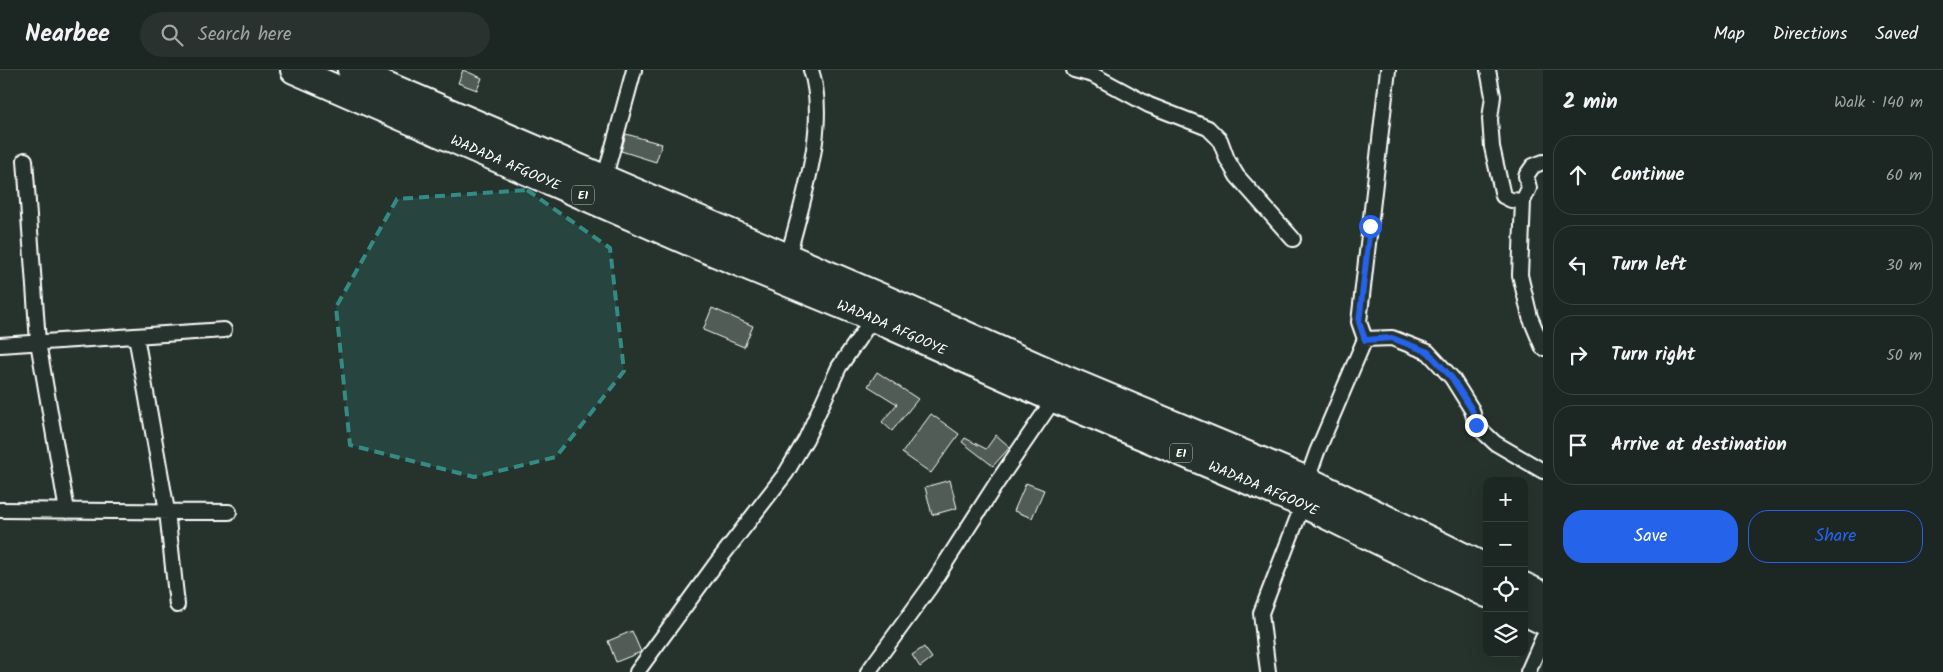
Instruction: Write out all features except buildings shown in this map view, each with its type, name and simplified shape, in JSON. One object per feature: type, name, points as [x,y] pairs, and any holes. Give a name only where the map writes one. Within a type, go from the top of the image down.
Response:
[{"type":"highway","name":"WADADA AFGOOYE","points":[[294,70],[698,246],[873,318],[1054,399],[1305,492],[1485,567]]},
{"type":"highway","name":"WADADA AFGOOYE","points":[[351,70],[604,180],[788,257],[1081,386],[1305,492],[1483,592]]},
{"type":"highway","points":[[1528,588],[1543,595]]},
{"type":"highway","points":[[1528,614],[1543,621]]},
{"type":"street","points":[[788,257],[811,166],[818,106],[811,70]]},
{"type":"street","points":[[1074,70],[1093,75],[1149,106],[1208,128],[1220,140],[1237,176],[1293,239]]},
{"type":"street","points":[[1268,672],[1261,613],[1305,492],[1317,452],[1365,340],[1359,322],[1388,70]]},
{"type":"street","points":[[1488,70],[1493,96],[1490,119],[1492,147],[1504,196],[1510,200],[1523,202]]},
{"type":"street","points":[[604,180],[636,71]]},
{"type":"street","points":[[25,160],[38,342],[67,511]]},
{"type":"street","points":[[1543,162],[1533,166],[1526,176],[1529,188],[1523,202],[1520,275],[1530,317],[1543,348]]},
{"type":"street","points":[[637,672],[715,565],[786,473],[806,439],[839,367],[873,318]]},
{"type":"street","points":[[0,345],[224,330]]},
{"type":"street","points":[[136,336],[167,511],[177,605]]},
{"type":"street","points":[[1365,340],[1392,338],[1428,352],[1452,378],[1472,410],[1476,425],[1495,444],[1543,471]]},
{"type":"street","points":[[868,672],[930,587],[996,484],[1054,399]]},
{"type":"street","points":[[0,510],[229,512]]},
{"type":"street","points":[[1528,672],[1543,638]]},
{"type":"highlighted area","points":[[527,190],[610,248],[624,371],[556,457],[474,477],[350,445],[336,307],[397,199]]},
{"type":"route","points":[[1370,226],[1359,322],[1365,340],[1392,338],[1428,352],[1452,378],[1472,410],[1476,425]]}]
